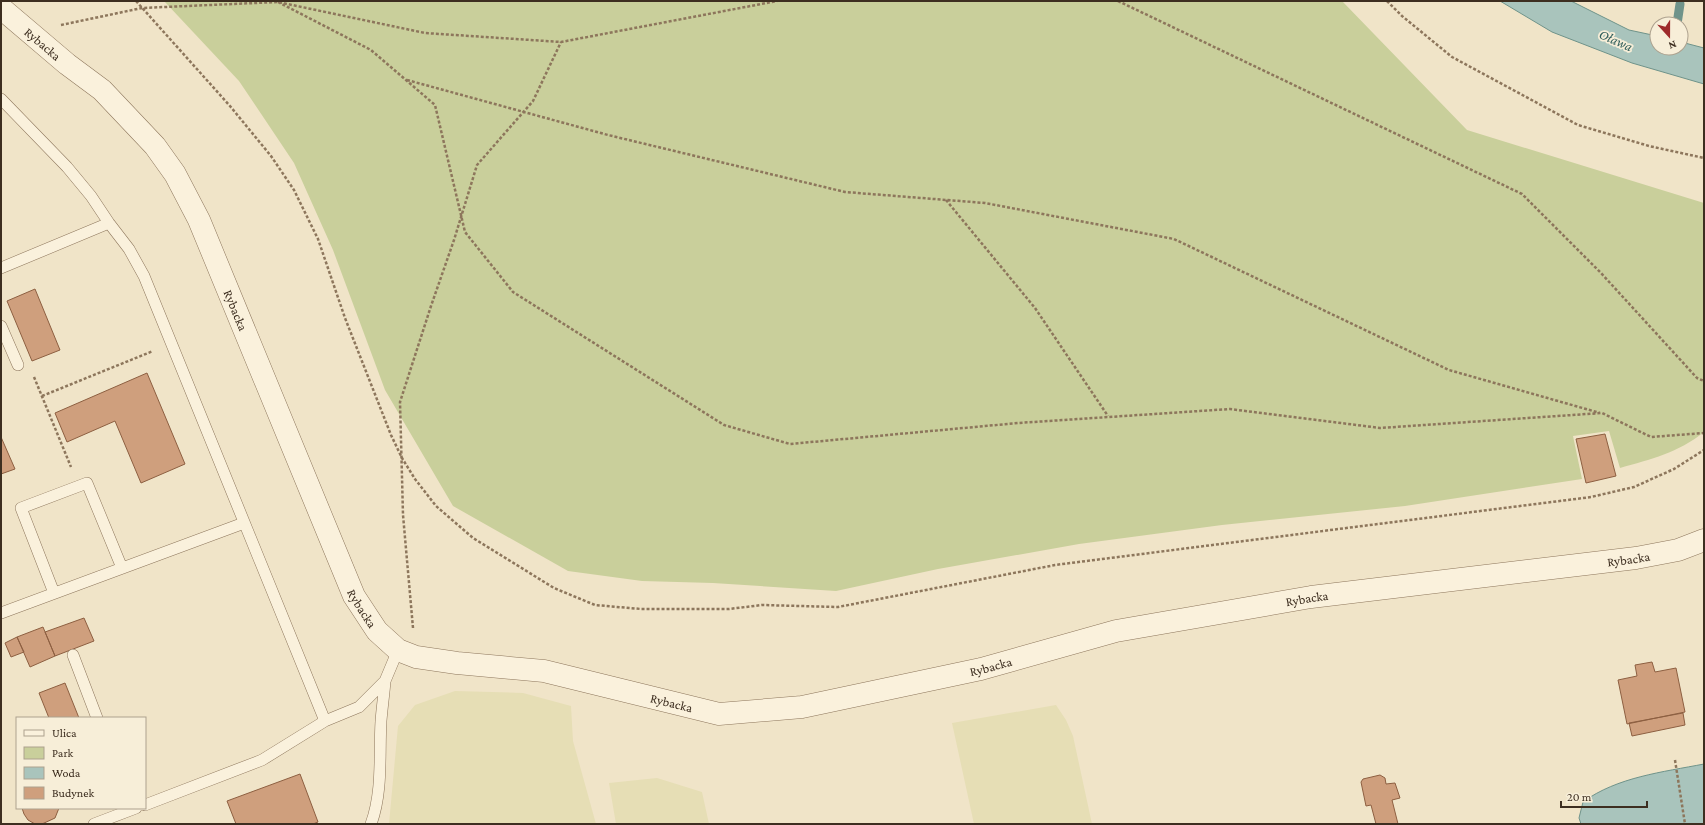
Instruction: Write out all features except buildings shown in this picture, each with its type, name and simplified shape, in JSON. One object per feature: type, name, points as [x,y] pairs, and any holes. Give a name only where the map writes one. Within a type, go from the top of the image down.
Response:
[{"type":"street","name":"Rybacka","points":[[1,8],[28,32],[102,90],[155,146],[175,174],[199,220],[354,596],[377,631],[407,653],[457,663],[544,671],[719,714],[802,707],[981,669],[1116,631],[1311,596],[1636,558],[1678,550],[1704,540]]},
{"type":"lane","points":[[1,99],[67,167],[91,196],[108,223],[129,249],[144,276],[325,721]]},
{"type":"lane","points":[[1,268],[108,223]]},
{"type":"lane","points":[[1,326],[18,365]]},
{"type":"lane","points":[[54,593],[21,508],[87,483],[122,568]]},
{"type":"lane","points":[[1,613],[244,523]]},
{"type":"lane","points":[[146,804],[262,760],[325,721],[359,707],[385,681],[407,653]]},
{"type":"lane","points":[[73,655],[97,717]]},
{"type":"lane","points":[[371,824],[376,809],[380,774],[381,720],[385,681]]},
{"type":"lane","points":[[94,824],[132,809]]},
{"type":"path","points":[[136,1],[244,122],[271,156],[294,190],[318,239],[348,325],[391,435],[414,479],[436,506],[473,538],[554,588],[595,605],[641,609],[729,609],[762,605],[838,607],[1055,565],[1591,497],[1634,487],[1674,469],[1704,450]]},
{"type":"path","points":[[28,32],[142,8],[278,2],[424,33],[561,42],[777,1]]},
{"type":"path","points":[[1118,1],[1522,194],[1601,273],[1698,378],[1704,381]]},
{"type":"path","points":[[1387,1],[1402,16],[1452,57],[1578,125],[1649,146],[1704,158]]},
{"type":"path","points":[[278,2],[371,50],[435,105],[465,232],[513,292],[724,426],[790,444],[1018,423],[1230,409],[1380,428],[1602,413]]},
{"type":"path","points":[[407,653],[400,402],[477,165],[533,101],[561,42]]},
{"type":"path","points":[[406,80],[608,135],[845,192],[985,202],[1174,239],[1449,370],[1602,413],[1652,437],[1704,433]]},
{"type":"path","points":[[946,200],[1035,308],[1109,417]]},
{"type":"path","points":[[42,396],[171,344]]},
{"type":"path","points":[[18,365],[30,368],[79,486]]},
{"type":"path","points":[[1675,760],[1685,824]]},
{"type":"shaded area","points":[[455,691],[523,693],[571,706],[573,741],[596,824],[389,824],[398,726],[415,705]]},
{"type":"shaded area","points":[[1056,705],[1066,720],[1073,736],[1092,824],[974,824],[952,723]]},
{"type":"shaded area","points":[[657,778],[702,792],[709,824],[616,824],[609,783]]},
{"type":"green space","points":[[164,1],[1342,1],[1467,130],[1704,203],[1704,432],[1674,450],[1620,468],[1609,431],[1573,436],[1582,479],[1405,506],[1222,525],[1079,544],[938,569],[836,591],[713,583],[642,581],[568,571],[453,506],[385,390],[333,250],[294,163],[239,81]]},
{"type":"water","name":"Oława","points":[[1500,1],[1571,1],[1629,30],[1649,34],[1649,56],[1689,56],[1689,44],[1704,48],[1704,84],[1632,63],[1552,32]]},
{"type":"water","points":[[1704,764],[1704,824],[1581,824],[1579,818],[1583,802],[1610,787],[1625,781],[1657,773]]},
{"type":"waterway","points":[[1678,16],[1680,4]]}]
